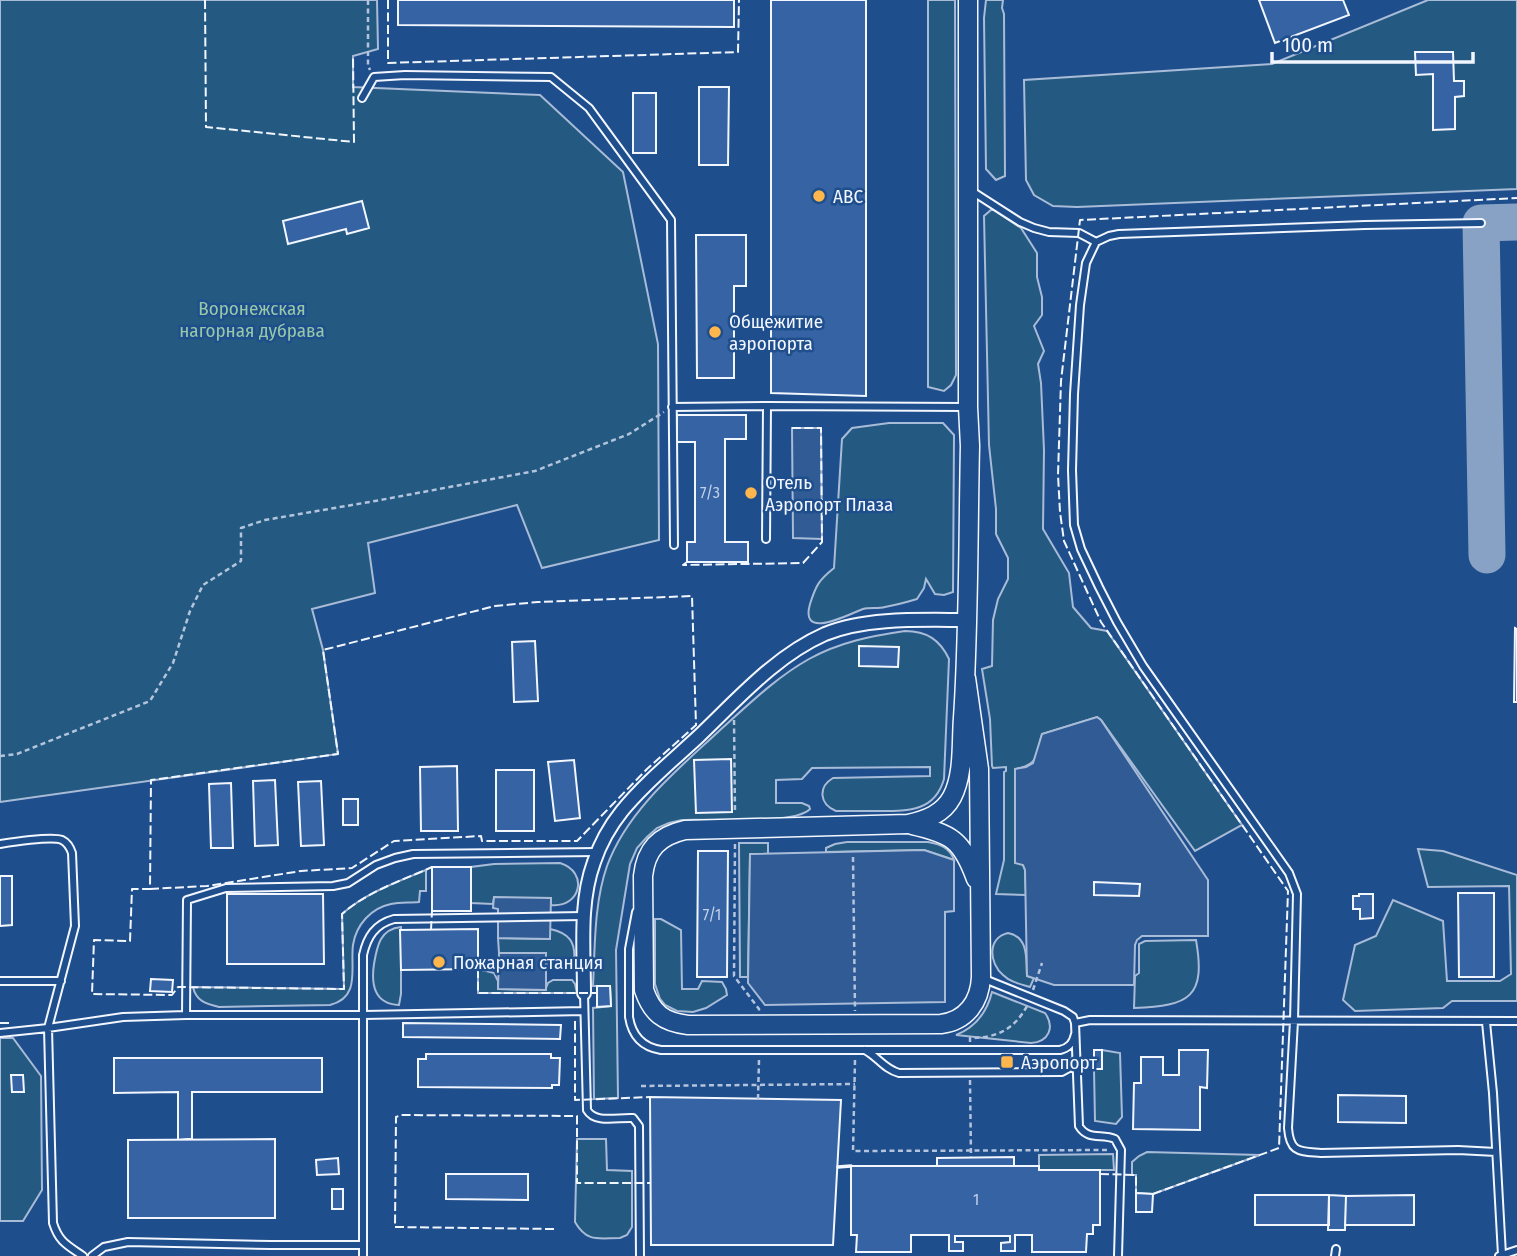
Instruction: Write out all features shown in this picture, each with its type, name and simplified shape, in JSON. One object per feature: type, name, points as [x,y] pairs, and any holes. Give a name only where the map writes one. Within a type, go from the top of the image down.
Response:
[{"type":"main road","points":[[966,678],[979,769],[981,977],[978,996],[967,1013],[957,1020],[941,1024],[688,1025],[665,1020],[650,1005],[644,990],[643,876],[644,864],[656,844],[685,830],[908,824],[925,821],[942,810],[956,789],[960,769],[966,678],[970,446],[968,0]]},
{"type":"main road","points":[[908,824],[941,833],[954,841],[965,852],[980,889]]},
{"type":"street","points":[[584,993],[583,916],[589,876],[597,852],[610,829],[636,796],[763,676],[808,643],[838,630],[884,622],[967,621]]},
{"type":"lane","points":[[362,98],[374,77],[551,77],[589,108],[671,220],[674,545]]},
{"type":"lane","points":[[968,189],[1034,228],[1049,232],[1079,233],[1096,242]]},
{"type":"lane","points":[[1481,223],[1119,234],[1096,242],[1086,263],[1080,305],[1074,394],[1073,470],[1074,525],[1098,587],[1143,666],[1293,881],[1297,894],[1288,1128],[1293,1148],[1302,1152],[1321,1153],[1458,1150],[1496,1152]]},
{"type":"lane","points":[[766,406],[766,539]]},
{"type":"lane","points":[[673,407],[968,407]]},
{"type":"lane","points":[[0,844],[55,838],[64,841],[71,849],[75,926],[48,1028],[53,1223],[62,1242],[83,1256]]},
{"type":"lane","points":[[186,1015],[187,900],[226,888],[333,886],[348,883],[386,861],[413,853],[597,852]]},
{"type":"lane","points":[[643,876],[629,949],[631,1027],[642,1044],[651,1048],[1060,1050],[1072,1044],[1075,1034]]},
{"type":"lane","points":[[363,1256],[363,955],[373,931],[385,921],[406,919],[583,916]]},
{"type":"lane","points":[[981,977],[1073,1017],[1079,1126],[1088,1136],[1111,1137],[1118,1142],[1121,1150],[1118,1256]]},
{"type":"lane","points":[[0,981],[61,981]]},
{"type":"lane","points":[[584,993],[588,1113],[596,1118],[633,1118],[639,1126],[640,1256]]},
{"type":"lane","points":[[0,1033],[123,1017],[584,1011]]},
{"type":"lane","points":[[1075,1023],[1090,1020],[1517,1021]]},
{"type":"lane","points":[[1486,1022],[1493,1093],[1500,1255],[1517,1250]]},
{"type":"lane","points":[[856,1049],[870,1053],[891,1071],[899,1073],[1062,1072],[1071,1067],[1076,1058]]},
{"type":"lane","points":[[92,1256],[104,1247],[128,1242],[363,1245]]},
{"type":"path","points":[[368,0],[368,65],[374,77]]},
{"type":"path","points":[[0,756],[17,754],[150,701],[173,663],[190,611],[204,585],[241,561],[241,528],[265,520],[535,471],[629,434],[673,407]]},
{"type":"path","points":[[734,720],[734,975],[759,1009]]},
{"type":"path","points":[[853,857],[855,1024]]},
{"type":"path","points":[[970,1049],[970,1038],[984,1038],[1012,1026],[1031,997],[1042,963]]},
{"type":"path","points":[[856,1049],[853,1151],[1121,1150]]},
{"type":"path","points":[[970,1072],[971,1157]]},
{"type":"path","points":[[641,1086],[855,1084]]},
{"type":"green space","name":"Воронежская нагорная дубрава","points":[[0,0],[377,0],[378,49],[353,56],[353,87],[540,95],[623,172],[658,344],[659,540],[542,568],[517,505],[368,543],[375,593],[312,609],[323,650],[338,754],[0,802]]},
{"type":"green space","points":[[928,0],[955,0],[956,375],[944,391],[928,387]]},
{"type":"green space","points":[[986,0],[1003,0],[1004,14],[1005,176],[996,180],[986,169]]},
{"type":"green space","points":[[1428,0],[1517,0],[1517,189],[1077,207],[1053,206],[1034,195],[1026,180],[1024,80],[1272,64]]},
{"type":"green space","points":[[992,209],[1021,228],[1037,253],[1042,315],[1034,326],[1044,351],[1038,364],[1044,450],[1043,529],[1069,573],[1073,607],[1091,628],[1107,631],[1242,825],[1195,851],[1101,720],[1097,717],[1042,734],[1033,762],[1015,769],[1026,895],[996,894],[1004,860],[1006,767],[992,766],[990,719],[982,669],[992,666],[993,620],[998,599],[1008,579],[1008,558],[996,534],[989,445],[984,216]]},
{"type":"green space","points":[[889,423],[943,423],[954,435],[953,592],[935,594],[926,579],[917,599],[882,608],[863,609],[828,622],[812,621],[809,615],[814,592],[821,580],[834,568],[842,439],[852,428]]},
{"type":"green space","points":[[905,631],[932,638],[949,659],[944,779],[940,790],[927,803],[911,809],[836,811],[826,804],[822,795],[825,786],[833,778],[930,776],[930,767],[812,768],[802,779],[776,780],[776,803],[802,803],[809,806],[810,809],[801,814],[787,818],[750,820],[682,820],[657,828],[637,848],[630,864],[616,950],[618,1098],[594,1099],[593,1008],[611,1006],[610,986],[593,986],[597,910],[607,866],[627,827],[670,777],[751,702],[785,675],[832,648]]},
{"type":"green space","points":[[847,842],[928,842],[944,847],[954,860],[924,850],[826,852],[826,848]]},
{"type":"green space","points":[[739,843],[768,843],[768,854],[750,855],[748,977],[740,977]]},
{"type":"green space","points":[[1418,849],[1443,851],[1517,875],[1517,1001],[1452,1001],[1443,1008],[1355,1011],[1343,1000],[1355,945],[1376,936],[1393,900],[1443,921],[1447,981],[1500,981],[1511,974],[1509,886],[1428,887]]},
{"type":"green space","points":[[560,863],[575,874],[578,881],[575,895],[569,901],[551,905],[551,898],[494,898],[493,904],[471,903],[471,867]]},
{"type":"green space","points":[[426,870],[426,891],[420,891],[419,902],[384,906],[371,913],[361,924],[353,945],[350,989],[340,1001],[330,1005],[219,1007],[196,996],[193,987],[344,989],[342,914],[371,894]]},
{"type":"green space","points":[[655,919],[661,919],[681,930],[682,989],[698,989],[702,981],[722,982],[727,995],[706,1008],[693,1012],[677,1011],[665,1005],[655,984]]},
{"type":"green space","points":[[401,927],[399,1005],[379,997],[374,985],[373,971],[381,939],[388,931]]},
{"type":"green space","points":[[550,929],[570,939],[574,949],[574,961],[557,966],[546,964],[546,953],[499,953],[498,938],[550,939]]},
{"type":"green space","points":[[1008,933],[1015,935],[1023,944],[1027,976],[1034,978],[1030,987],[1009,979],[995,964],[993,945]]},
{"type":"green space","points":[[1196,940],[1198,974],[1196,986],[1190,995],[1169,1005],[1134,1008],[1135,976],[1139,973],[1139,944],[1145,941]]},
{"type":"green space","points":[[478,969],[494,973],[498,989],[545,990],[553,980],[572,980],[577,993],[478,993]]},
{"type":"green space","points":[[992,992],[1045,1013],[1050,1023],[1046,1037],[1031,1043],[956,1035],[980,1018]]},
{"type":"green space","points":[[0,1038],[13,1038],[41,1076],[42,1190],[23,1221],[0,1221]]},
{"type":"green space","points":[[1102,1050],[1120,1053],[1122,1117],[1116,1124],[1095,1121],[1094,1069],[1102,1069]]},
{"type":"green space","points":[[577,1139],[606,1139],[607,1170],[632,1171],[632,1227],[627,1235],[620,1238],[594,1238],[584,1233],[575,1222]]},
{"type":"green space","points":[[1147,1152],[1260,1155],[1153,1194],[1136,1193],[1136,1175],[1132,1175],[1132,1162]]},
{"type":"green space","points":[[1113,1154],[1114,1170],[1039,1170],[1039,1155]]},
{"type":"shaded area","points":[[792,428],[821,428],[822,539],[793,538]]},
{"type":"shaded area","points":[[1097,717],[1208,880],[1208,936],[1142,936],[1135,945],[1134,985],[1054,985],[1027,976],[1025,870],[1023,865],[1015,863],[1015,769],[1033,763],[1042,734]]},
{"type":"shaded area","points":[[924,850],[954,860],[954,911],[945,912],[945,1002],[765,1005],[748,983],[750,854]]},
{"type":"shaded area","points":[[494,897],[551,898],[550,939],[498,938],[498,909],[493,908]]},
{"type":"shaded area","points":[[499,953],[546,953],[546,990],[498,989]]},
{"type":"building","points":[[398,0],[734,0],[734,27],[398,25]]},
{"type":"building","name":"ABC","points":[[771,0],[866,0],[866,396],[771,393]]},
{"type":"building","points":[[1259,0],[1343,0],[1349,15],[1275,43]]},
{"type":"building","points":[[1415,52],[1453,52],[1454,81],[1464,81],[1464,96],[1455,97],[1455,129],[1433,130],[1433,74],[1416,75]]},
{"type":"building","points":[[699,87],[729,87],[728,165],[699,165]]},
{"type":"building","points":[[633,93],[656,93],[656,153],[633,153]]},
{"type":"building","points":[[362,201],[369,228],[347,234],[346,229],[288,244],[283,221]]},
{"type":"building","name":"Общежитие аэропорта","points":[[696,235],[746,235],[746,286],[734,286],[734,378],[697,378]]},
{"type":"building","points":[[677,415],[746,415],[746,439],[725,439],[725,542],[748,542],[748,562],[687,562],[687,542],[695,542],[695,442],[677,442]]},
{"type":"building","points":[[1515,628],[1517,629],[1517,702],[1514,702]]},
{"type":"building","points":[[535,641],[538,701],[514,702],[512,642]]},
{"type":"building","points":[[859,646],[899,647],[898,667],[859,666]]},
{"type":"building","points":[[731,759],[732,812],[696,813],[694,760]]},
{"type":"building","points":[[574,760],[580,818],[555,821],[548,762]]},
{"type":"building","points":[[457,766],[458,831],[421,831],[420,767]]},
{"type":"building","points":[[496,770],[534,770],[534,831],[496,831]]},
{"type":"building","points":[[275,780],[278,845],[255,846],[253,781]]},
{"type":"building","points":[[321,781],[324,845],[301,846],[298,782]]},
{"type":"building","points":[[231,783],[233,848],[211,848],[209,784]]},
{"type":"building","points":[[343,799],[358,799],[358,825],[343,825]]},
{"type":"building","points":[[698,851],[728,851],[727,977],[697,977]]},
{"type":"building","points":[[432,867],[471,867],[471,911],[432,911]]},
{"type":"building","points":[[0,876],[12,876],[12,925],[0,926]]},
{"type":"building","points":[[1094,882],[1140,884],[1139,896],[1094,895]]},
{"type":"building","points":[[1458,893],[1494,893],[1494,977],[1459,977]]},
{"type":"building","points":[[227,894],[323,894],[324,964],[227,964]]},
{"type":"building","points":[[1373,894],[1373,918],[1360,919],[1360,909],[1353,909],[1353,896]]},
{"type":"building","points":[[478,929],[478,969],[401,970],[400,930]]},
{"type":"building","points":[[151,979],[173,980],[172,992],[150,991]]},
{"type":"building","points":[[597,986],[610,986],[611,1006],[597,1007]]},
{"type":"building","points":[[403,1023],[561,1025],[560,1039],[403,1037]]},
{"type":"building","points":[[1094,1050],[1102,1050],[1102,1069],[1094,1069]]},
{"type":"building","points":[[1179,1050],[1208,1050],[1207,1088],[1200,1087],[1200,1130],[1133,1129],[1134,1083],[1141,1083],[1141,1057],[1163,1057],[1163,1075],[1179,1075]]},
{"type":"building","points":[[426,1054],[551,1054],[551,1058],[560,1058],[559,1085],[552,1085],[552,1088],[418,1087],[418,1059],[426,1059]]},
{"type":"building","points":[[114,1058],[322,1058],[322,1092],[192,1092],[192,1139],[178,1140],[178,1092],[114,1093]]},
{"type":"building","points":[[11,1075],[23,1075],[24,1092],[12,1092]]},
{"type":"building","points":[[1338,1095],[1406,1096],[1406,1123],[1338,1122]]},
{"type":"building","points":[[650,1097],[841,1100],[833,1245],[651,1245]]},
{"type":"building","points":[[275,1139],[275,1218],[128,1218],[128,1140]]},
{"type":"building","points":[[1014,1157],[1014,1166],[937,1166],[937,1158]]},
{"type":"building","points":[[338,1158],[339,1174],[317,1175],[316,1160]]},
{"type":"building","points":[[851,1166],[1039,1166],[1039,1170],[1100,1170],[1100,1225],[1093,1225],[1093,1234],[1087,1234],[1086,1252],[1032,1252],[1032,1235],[1015,1235],[1015,1251],[1001,1251],[1001,1243],[1010,1242],[1010,1236],[955,1236],[955,1242],[963,1242],[963,1251],[949,1251],[949,1235],[911,1235],[911,1252],[856,1252],[857,1235],[851,1235]]},
{"type":"building","points":[[446,1174],[528,1174],[528,1200],[446,1199]]},
{"type":"building","points":[[332,1189],[343,1189],[343,1209],[332,1209]]},
{"type":"building","points":[[1136,1193],[1153,1194],[1152,1212],[1136,1212]]},
{"type":"building","points":[[1255,1195],[1329,1195],[1329,1225],[1255,1225]]},
{"type":"building","points":[[1329,1195],[1346,1196],[1345,1230],[1328,1230]]},
{"type":"building","points":[[1414,1195],[1414,1225],[1345,1225],[1346,1196]]},
{"type":"taxiway","points":[[1487,555],[1481,223],[1517,222]]},
{"type":"fence","points":[[205,0],[206,127],[354,142],[353,56]]},
{"type":"fence","points":[[388,0],[388,63],[738,52],[739,0]]},
{"type":"fence","points":[[1153,1194],[1279,1148],[1288,891],[1101,622],[1064,541],[1058,475],[1061,381],[1080,220],[1517,198]]},
{"type":"fence","points":[[687,562],[683,565],[803,563],[822,542],[821,428],[792,428]]},
{"type":"fence","points":[[150,889],[207,886],[301,871],[352,868],[394,841],[481,836],[482,841],[577,841],[647,769],[696,725],[692,596],[495,606],[323,650],[338,754],[151,780],[150,889],[132,889],[130,941],[94,940],[92,994],[172,995],[178,987],[344,989],[342,914],[374,893],[432,867]]},
{"type":"fence","points":[[431,930],[432,911]]},
{"type":"fence","points":[[478,969],[478,993],[597,993]]},
{"type":"fence","points":[[575,1021],[575,1100],[650,1097]]},
{"type":"fence","points":[[0,1023],[9,1023]]},
{"type":"fence","points":[[554,1229],[395,1227],[396,1117],[577,1116],[577,1183],[650,1183]]},
{"type":"fence","points":[[1100,1174],[1136,1175],[1136,1193]]},
{"type":"wall","points":[[838,1167],[851,1166]]},
{"type":"place","name":"ABC","points":[[819,196]]},
{"type":"place","name":"Общежитие аэропорта","points":[[715,332]]},
{"type":"place","name":"Отель Аэропорт Плаза","points":[[751,493]]},
{"type":"place","name":"Пожарная станция","points":[[439,962]]},
{"type":"place","name":"Аэропорт","points":[[1007,1062]]}]
